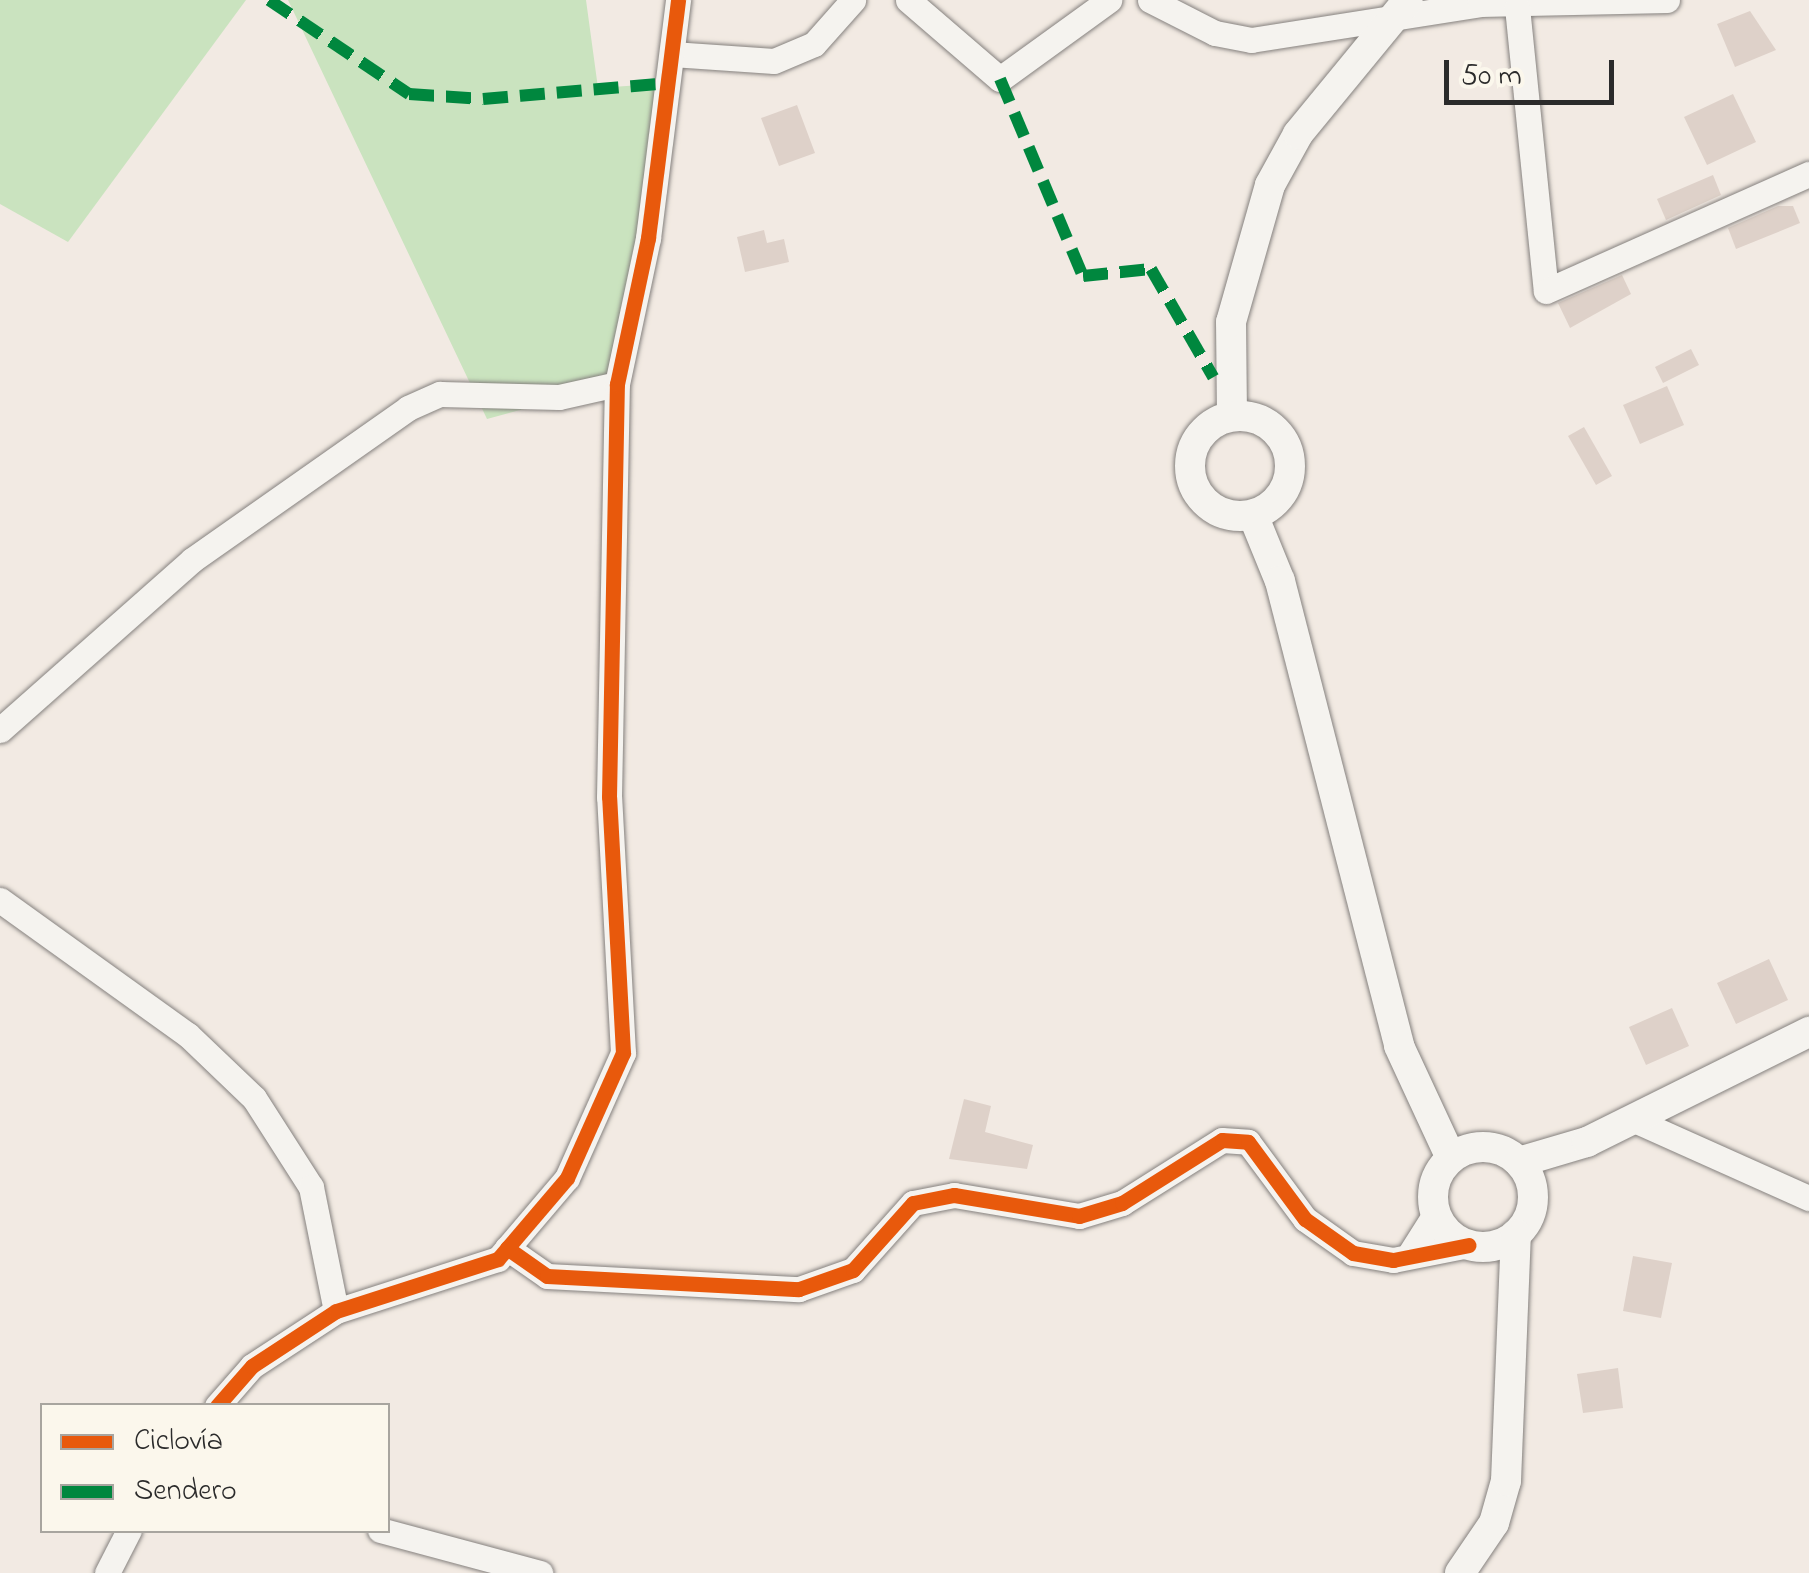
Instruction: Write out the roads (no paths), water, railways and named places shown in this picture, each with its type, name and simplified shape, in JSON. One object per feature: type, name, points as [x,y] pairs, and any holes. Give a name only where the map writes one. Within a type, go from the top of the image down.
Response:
[{"type":"street","points":[[220,1403],[252,1366],[336,1311],[498,1259],[566,1178],[622,1053],[609,797],[617,384],[678,0]]},
{"type":"street","points":[[672,54],[774,62],[814,44],[853,0]]},
{"type":"street","points":[[908,0],[1000,79],[1109,0]]},
{"type":"street","points":[[1150,0],[1251,40],[1384,24],[1480,4],[1517,7],[1666,0]]},
{"type":"street","points":[[1232,416],[1231,322],[1270,185],[1384,24],[1408,0]]},
{"type":"street","points":[[1517,7],[1546,291],[1809,174]]},
{"type":"street","points":[[0,730],[192,560],[408,408],[440,394],[558,397],[617,384]]},
{"type":"street","points":[[1232,416],[1265,422],[1287,448],[1280,496],[1253,515],[1221,512],[1190,476],[1203,431],[1232,416]]},
{"type":"street","points":[[1253,515],[1280,581],[1399,1046],[1450,1158]]},
{"type":"street","points":[[0,900],[188,1035],[254,1098],[311,1188],[336,1311]]},
{"type":"street","points":[[1519,1162],[1587,1142],[1809,1032]]},
{"type":"street","points":[[1632,1119],[1809,1198]]},
{"type":"street","points":[[507,1248],[547,1276],[798,1289],[853,1270],[913,1204],[954,1195],[1080,1216],[1122,1204],[1222,1140],[1248,1142],[1305,1219],[1353,1253],[1377,1260],[1493,1242],[1533,1194],[1587,1142]]},
{"type":"street","points":[[1411,1252],[1435,1214],[1434,1184],[1450,1158],[1486,1146],[1519,1162],[1533,1194]]},
{"type":"street","points":[[1435,1214],[1493,1242],[1515,1284],[1506,1482],[1494,1524],[1460,1573]]},
{"type":"street","points":[[107,1573],[127,1533]]},
{"type":"street","points":[[390,1533],[540,1573]]}]
